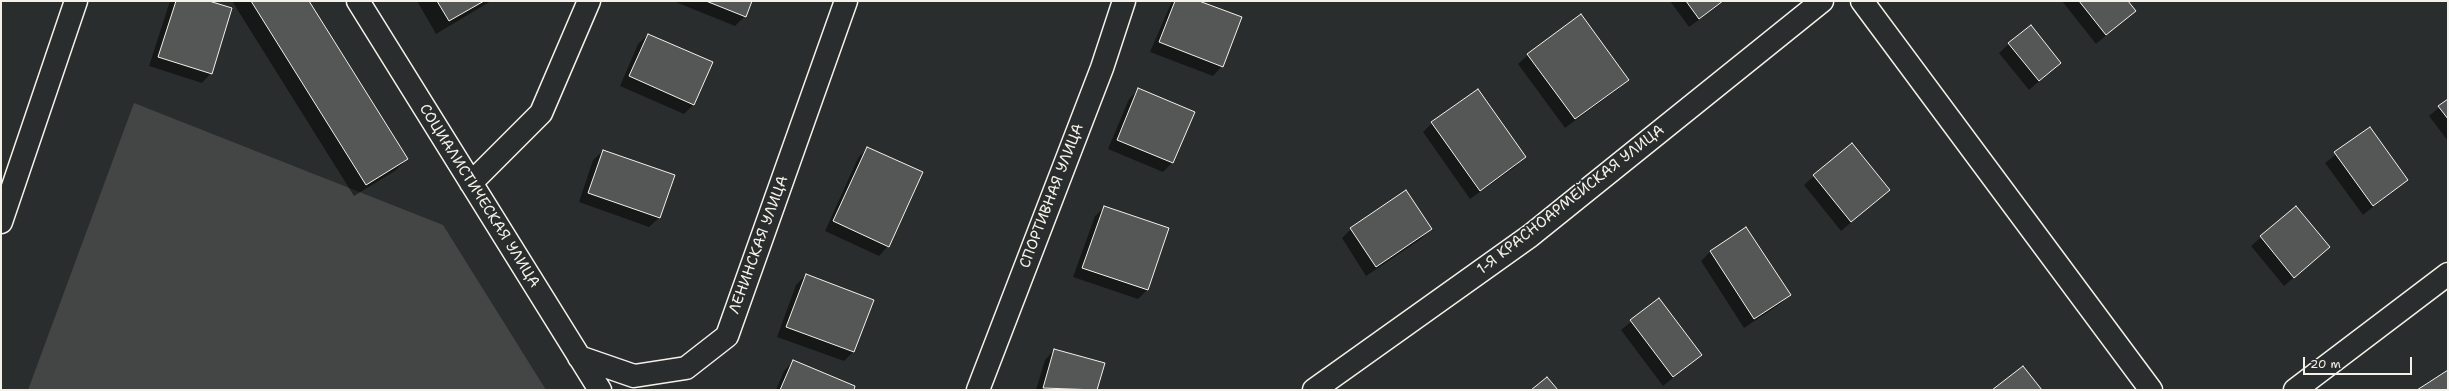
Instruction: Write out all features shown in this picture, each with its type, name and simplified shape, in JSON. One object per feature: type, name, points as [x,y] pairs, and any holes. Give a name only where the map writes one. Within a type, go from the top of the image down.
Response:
[{"type":"street","points":[[1,222],[76,1]]},
{"type":"street","name":"СОЦИАЛИСТИЧЕСКАЯ УЛИЦА","points":[[358,1],[600,390]]},
{"type":"street","points":[[471,183],[541,113],[589,1]]},
{"type":"street","name":"ЛЕНИНСКАЯ УЛИЦА","points":[[579,357],[634,376],[686,368],[727,336],[846,1]]},
{"type":"street","name":"СПОРТИВНАЯ УЛИЦА","points":[[978,390],[1102,68],[1124,1]]},
{"type":"street","name":"1-Я КРАСНОАРМЕЙСКАЯ УЛИЦА","points":[[1314,390],[1530,236],[1822,1]]},
{"type":"street","points":[[1862,1],[2151,390]]},
{"type":"street","points":[[2295,390],[2448,274]]},
{"type":"shaded area","points":[[134,103],[443,225],[546,390],[28,390]]},
{"type":"building","points":[[176,1],[209,1],[232,8],[212,74],[158,57]]},
{"type":"building","points":[[251,1],[309,1],[408,159],[366,185]]},
{"type":"building","points":[[437,1],[484,1],[449,21]]},
{"type":"building","points":[[706,1],[752,1],[746,17]]},
{"type":"building","points":[[1175,1],[1199,1],[1242,17],[1223,67],[1159,42]]},
{"type":"building","points":[[1686,1],[1723,1],[1699,19]]},
{"type":"building","points":[[2079,1],[2128,1],[2136,11],[2106,35]]},
{"type":"building","points":[[1581,14],[1629,80],[1575,119],[1527,54]]},
{"type":"building","points":[[2031,25],[2061,63],[2039,81],[2008,43]]},
{"type":"building","points":[[648,34],[713,62],[694,105],[629,76]]},
{"type":"building","points":[[1138,88],[1195,112],[1173,163],[1117,140]]},
{"type":"building","points":[[1478,89],[1526,157],[1480,191],[1431,122]]},
{"type":"building","points":[[2448,99],[2448,119],[2438,106]]},
{"type":"building","points":[[2370,127],[2408,180],[2373,206],[2334,152]]},
{"type":"building","points":[[1852,143],[1890,190],[1851,222],[1813,175]]},
{"type":"building","points":[[867,147],[923,172],[889,247],[833,221]]},
{"type":"building","points":[[603,150],[675,175],[660,218],[588,193]]},
{"type":"building","points":[[1406,190],[1432,229],[1376,267],[1350,228]]},
{"type":"building","points":[[1104,206],[1169,228],[1148,290],[1082,268]]},
{"type":"building","points":[[2296,206],[2330,247],[2294,278],[2260,236]]},
{"type":"building","points":[[1746,227],[1791,295],[1754,319],[1710,251]]},
{"type":"building","points":[[806,274],[874,300],[854,352],[786,327]]},
{"type":"building","points":[[1659,298],[1702,355],[1673,377],[1630,320]]},
{"type":"building","points":[[1054,349],[1105,363],[1097,390],[1043,388]]},
{"type":"building","points":[[793,360],[855,386],[854,390],[780,390]]},
{"type":"building","points":[[2023,366],[2042,390],[1992,390]]},
{"type":"building","points":[[2448,370],[2448,390],[2417,390]]},
{"type":"building","points":[[1547,377],[1558,390],[1531,390]]}]
